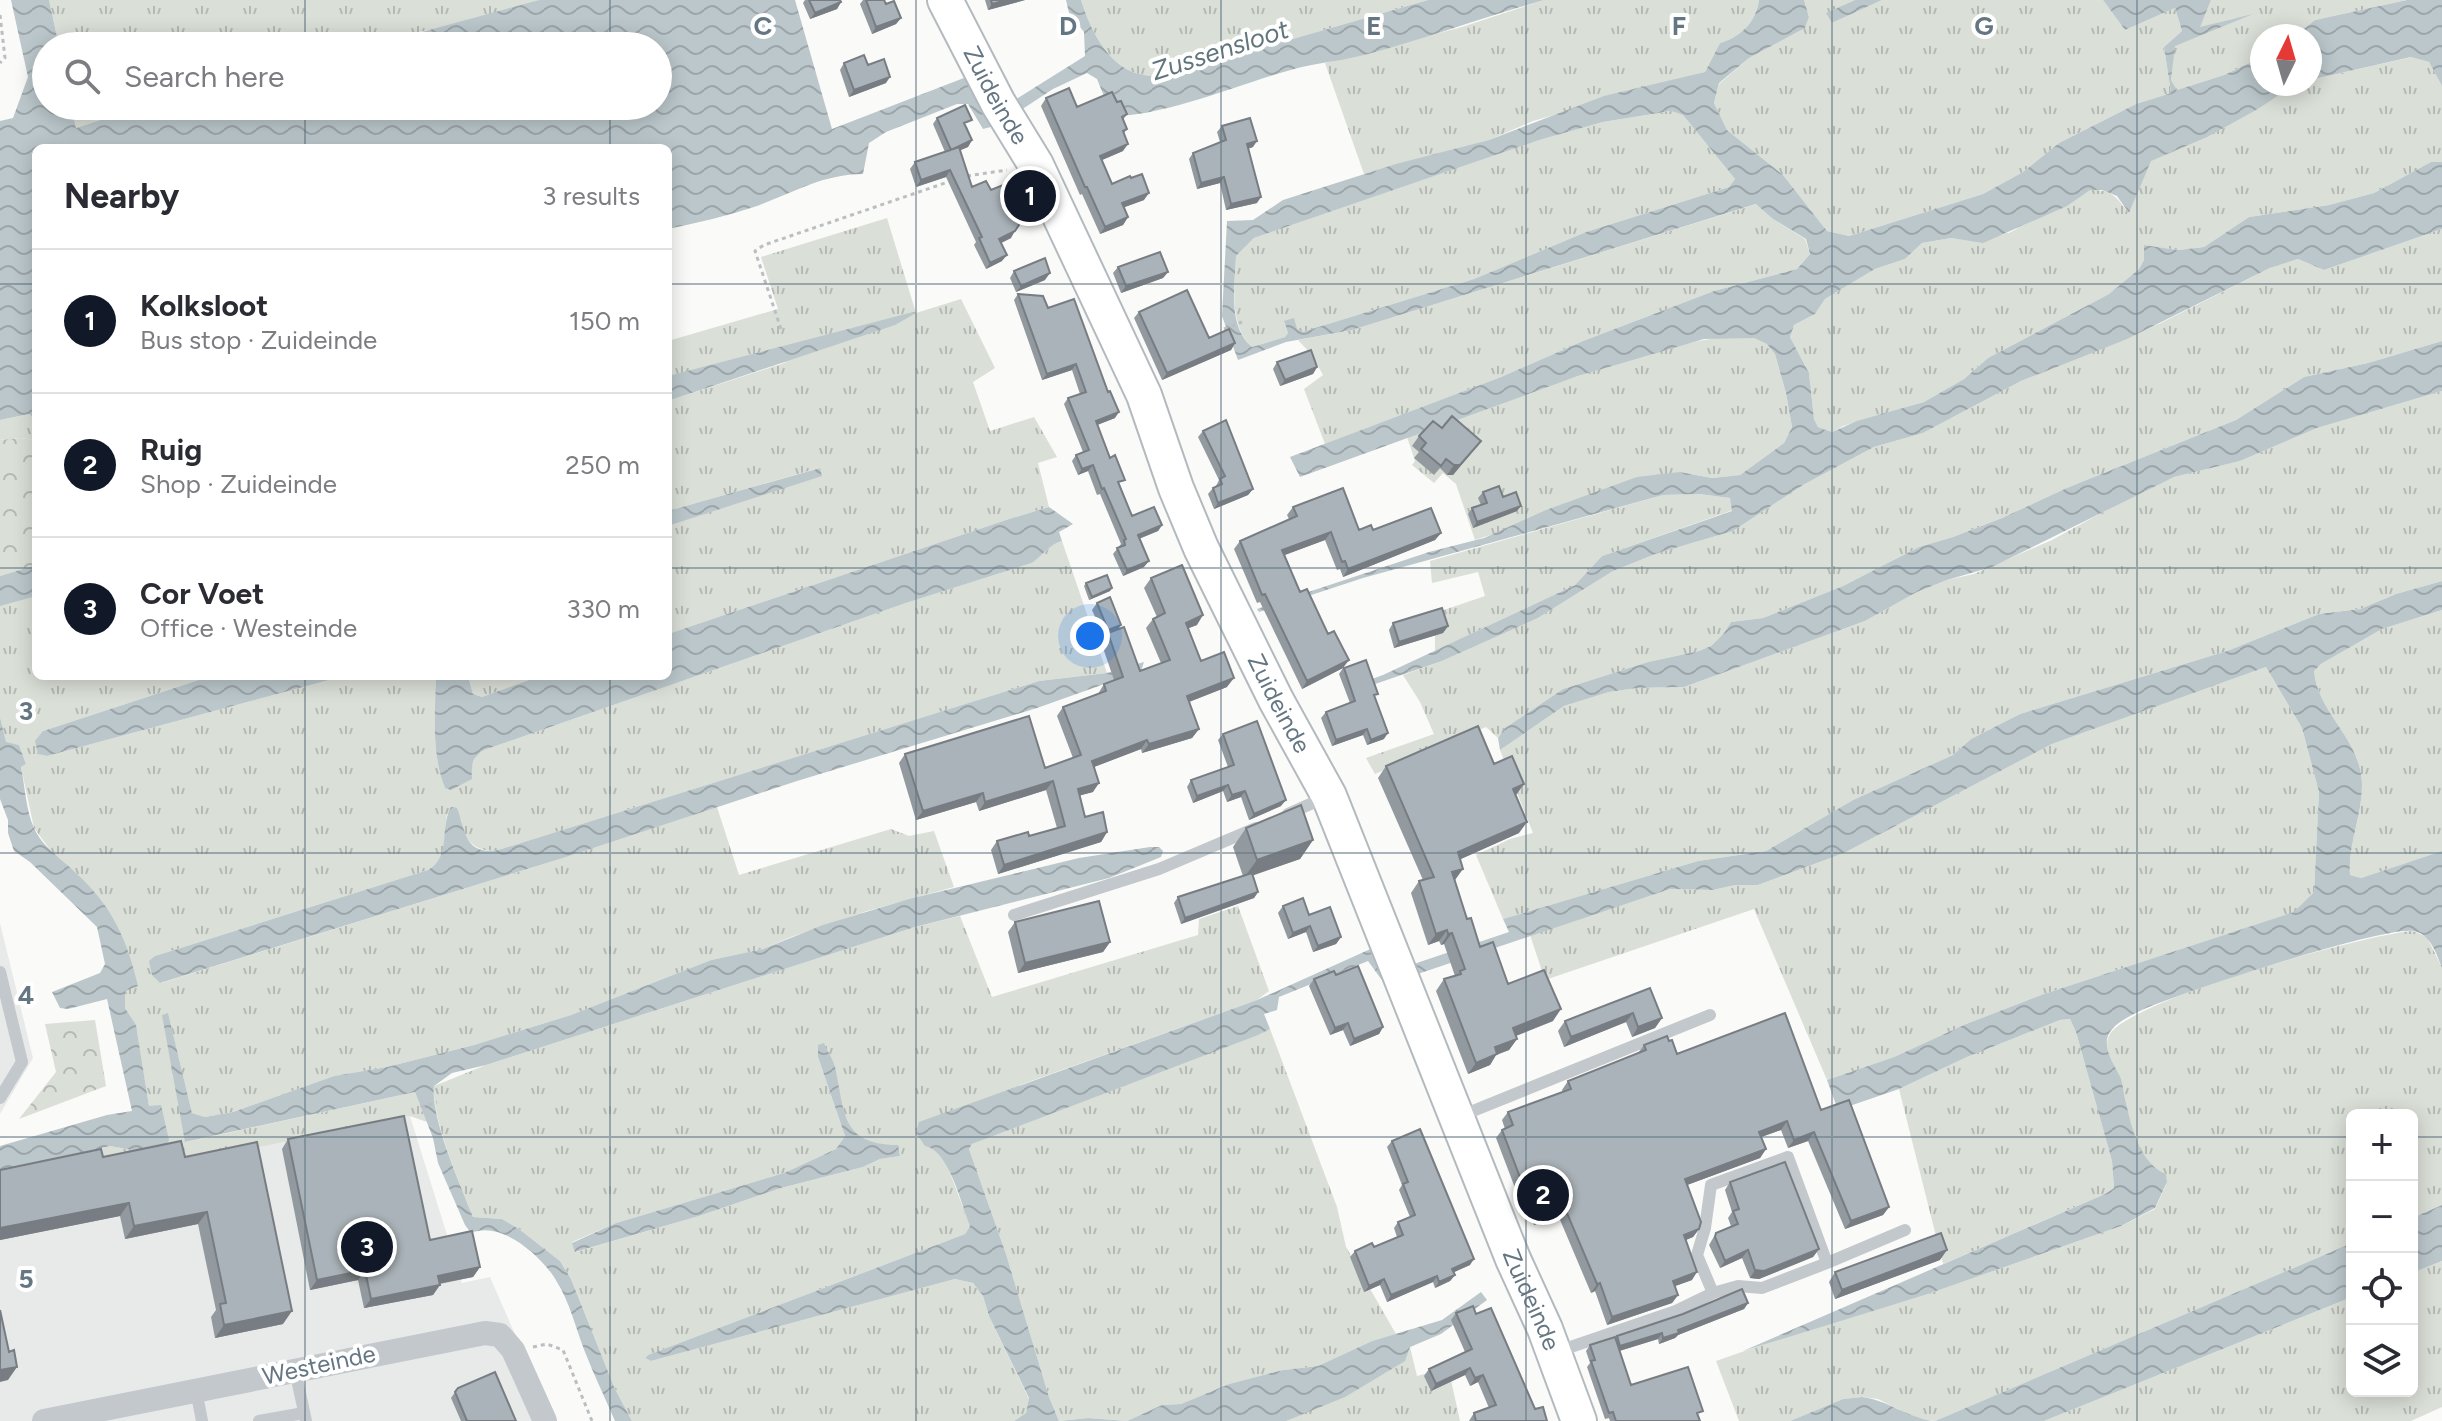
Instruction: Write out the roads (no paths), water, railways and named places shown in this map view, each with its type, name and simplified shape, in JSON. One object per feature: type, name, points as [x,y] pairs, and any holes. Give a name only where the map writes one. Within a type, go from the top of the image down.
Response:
[{"type":"street","name":"Zuideinde","points":[[945,0],[1005,114],[1036,165],[1144,395],[1176,488],[1201,548],[1276,700],[1329,796],[1513,1259],[1540,1316],[1579,1421]]},
{"type":"street","name":"Westeinde","points":[[44,1421],[110,1415],[196,1390],[485,1333],[506,1343],[545,1421]]},
{"type":"lane","points":[[1014,915],[1159,869],[1329,796]]},
{"type":"lane","points":[[0,972],[22,1062],[0,1098]]},
{"type":"lane","points":[[1458,1117],[1710,1015]]},
{"type":"lane","points":[[1713,1293],[1697,1255],[1705,1228],[1711,1185],[1788,1157],[1827,1263]]},
{"type":"lane","points":[[1554,1353],[1676,1311],[1713,1293],[1738,1286],[1762,1288],[1905,1230]]},
{"type":"lane","points":[[259,1421],[305,1417],[295,1370]]},
{"type":"lane","points":[[196,1390],[202,1421]]},
{"type":"water","points":[[11,0],[49,0],[56,32],[32,32],[32,120],[74,120],[76,128],[100,120],[672,120],[672,32],[422,32],[539,0],[795,0],[832,129],[969,76],[1010,103],[1085,56],[1084,32],[1069,13],[1066,0],[1081,0],[1096,35],[1111,57],[1132,72],[1151,76],[1183,71],[1428,0],[1544,0],[1390,48],[1302,67],[1158,110],[1112,116],[1097,79],[1087,73],[1053,89],[998,125],[983,129],[968,104],[957,104],[886,132],[869,143],[863,174],[834,177],[754,207],[672,228],[672,144],[32,144],[32,417],[29,414],[0,420],[0,121],[13,118],[28,77]]},
{"type":"water","points":[[1759,0],[1804,0],[1809,17],[1805,28],[1749,58],[1719,83],[1714,103],[1727,130],[1783,175],[1827,231],[1849,236],[1983,194],[2023,172],[2059,143],[2136,104],[2171,93],[2164,47],[2182,31],[2175,8],[2125,30],[2103,0],[2211,0],[2200,27],[2253,14],[2175,46],[2171,80],[2177,90],[2224,75],[2250,63],[2250,96],[2277,96],[2207,137],[2151,161],[2129,213],[2117,196],[2102,190],[2090,190],[2067,206],[1983,243],[1951,238],[1922,243],[1905,259],[1875,269],[1825,299],[1815,314],[1794,325],[1790,337],[1809,373],[1814,419],[1818,427],[1832,432],[1857,421],[1924,402],[1964,379],[1988,358],[2109,294],[2139,269],[2144,260],[2144,245],[2178,250],[2204,247],[2249,217],[2329,205],[2374,193],[2431,162],[2442,162],[2442,229],[2324,270],[2298,259],[2270,268],[2127,339],[2021,381],[1923,433],[1874,447],[1803,485],[1733,531],[1658,553],[1613,571],[1538,618],[1442,661],[1349,693],[1347,688],[1383,675],[1575,585],[1602,556],[1732,511],[1730,498],[1699,494],[1663,495],[1363,578],[1259,612],[1257,609],[1429,552],[1484,538],[1546,510],[1637,477],[1680,472],[1712,478],[1740,475],[1784,443],[1792,427],[1786,393],[1775,354],[1767,344],[1754,338],[1704,339],[1578,376],[1300,477],[1290,457],[1501,377],[1583,341],[1714,291],[1797,269],[1810,254],[1806,239],[1773,219],[1756,204],[1352,330],[1286,342],[1238,360],[1222,316],[1227,221],[1253,220],[1283,200],[1396,164],[1489,140],[1604,96],[1705,72],[1720,43],[1735,37],[1755,15]],"holes":[[[1671,111],[1683,115],[1735,179],[1729,187],[1586,232],[1474,279],[1302,332],[1297,329],[1294,318],[1284,321],[1288,333],[1285,337],[1252,347],[1239,328],[1234,304],[1236,256],[1254,238],[1539,140],[1603,122]]]},
{"type":"water","points":[[1855,0],[1882,0],[1832,23],[1826,13]]},
{"type":"water","points":[[2407,0],[2442,0],[2442,86],[2429,62],[2411,57],[2322,77],[2322,24],[2310,24],[2315,20]]},
{"type":"water","points":[[916,313],[895,325],[672,400],[672,375]]},
{"type":"water","points":[[2442,341],[2442,391],[2317,428],[2240,461],[2174,477],[1992,567],[1947,580],[1917,592],[1865,621],[1684,687],[1609,692],[1564,706],[1500,750],[1498,738],[1505,728],[1563,689],[1711,646],[1731,622],[1763,618],[1843,586],[1919,547],[2002,518],[2069,487],[2236,420],[2304,377],[2368,363]]},
{"type":"water","points":[[820,468],[822,476],[672,525],[672,510]]},
{"type":"water","points":[[1049,507],[1073,524],[1059,532],[1062,541],[1032,563],[906,603],[484,750],[473,762],[472,779],[451,790],[445,788],[436,747],[436,680],[469,680],[473,694],[482,697],[529,680],[672,680],[672,633]]},
{"type":"water","points":[[32,566],[32,597],[0,606],[0,576]]},
{"type":"water","points":[[2442,581],[2442,610],[2382,629],[2314,671],[2321,696],[2354,753],[2362,778],[2350,875],[2361,878],[2442,851],[2442,968],[2425,936],[2414,931],[2395,932],[2325,949],[2198,989],[2144,1009],[2117,1024],[2107,1039],[2108,1049],[2121,1079],[2134,1134],[2150,1162],[2166,1175],[2167,1182],[2155,1208],[2121,1226],[1928,1294],[1743,1351],[2114,1188],[2112,1161],[2070,1019],[2060,1020],[1967,1057],[1899,1089],[1838,1110],[1827,1080],[1894,1057],[1966,1024],[2044,994],[2294,912],[2314,892],[2319,792],[2302,728],[2266,667],[2052,744],[1844,853],[1758,885],[1735,885],[1713,890],[1670,889],[1391,983],[1384,983],[1368,961],[1279,997],[1277,1010],[1264,1014],[1270,1029],[1258,1035],[972,1144],[969,1149],[1059,1421],[1014,1421],[1026,1413],[1029,1398],[989,1316],[983,1296],[973,1283],[955,1279],[651,1361],[645,1358],[965,1234],[970,1226],[953,1179],[941,1157],[925,1146],[916,1133],[919,1122],[1257,1000],[1375,947],[1387,973],[1509,932],[1503,919],[1698,861],[1766,851],[1853,800],[1953,755],[1971,739],[2020,714],[2227,651],[2319,614],[2360,609],[2396,594]]},
{"type":"water","points":[[1144,662],[1141,671],[1037,708],[797,781],[560,859],[160,983],[152,975],[149,961],[155,956],[428,870],[443,849],[451,807],[457,808],[472,845],[487,851],[498,850],[1039,681],[1107,673]]},
{"type":"water","points":[[199,680],[329,680],[47,756],[38,754],[35,741],[43,731]]},
{"type":"water","points":[[0,717],[6,742],[19,745],[26,764],[21,767],[26,798],[38,835],[89,885],[109,911],[129,953],[138,986],[125,991],[125,1008],[136,1025],[149,1106],[161,1105],[169,1140],[163,1150],[143,1152],[110,1146],[0,1172],[0,1146],[107,1115],[132,1111],[107,999],[68,1009],[60,1008],[52,992],[100,973],[105,964],[97,927],[30,862],[14,851],[0,799]]},
{"type":"water","points":[[1159,847],[1163,851],[1161,857],[1109,878],[915,927],[486,1065],[452,1073],[434,1086],[441,1133],[473,1217],[502,1219],[560,1261],[571,1279],[615,1389],[632,1421],[615,1421],[588,1361],[566,1299],[551,1272],[532,1252],[508,1236],[483,1230],[471,1233],[465,1225],[438,1163],[433,1138],[415,1092],[185,1142],[162,1015],[168,1013],[192,1113],[205,1117],[233,1112],[334,1076],[387,1067],[474,1045],[571,1015],[711,960],[763,949],[823,925],[909,899],[1079,858]]},
{"type":"water","points":[[824,1043],[834,1064],[848,1122],[865,1139],[898,1145],[900,1156],[781,1188],[699,1216],[575,1252],[572,1243],[616,1223],[784,1173],[836,1149],[845,1136],[818,1057],[818,1045]]},
{"type":"water","points":[[2442,1205],[2442,1261],[2418,1271],[2418,1253],[2418,1215]]},
{"type":"water","points":[[2346,1246],[2346,1299],[2044,1421],[1935,1421]]},
{"type":"water","points":[[1481,1292],[1487,1300],[1441,1334],[1410,1347],[1405,1361],[1345,1397],[1286,1421],[1127,1421],[1162,1405],[1181,1404],[1229,1384],[1283,1370],[1318,1366],[1372,1341],[1442,1320]]},
{"type":"water","points":[[1862,1397],[1932,1421],[1790,1421],[1843,1399]]},
{"type":"water","points":[[1088,1418],[1127,1421],[1059,1421]]},
{"type":"place","name":"Kolksloot","points":[[1030,196]]},
{"type":"place","name":"Ruig","points":[[1543,1195]]},
{"type":"place","name":"Cor Voet","points":[[367,1247]]},
{"type":"water label","name":"Zussensloot","points":[[1220,50]]}]
